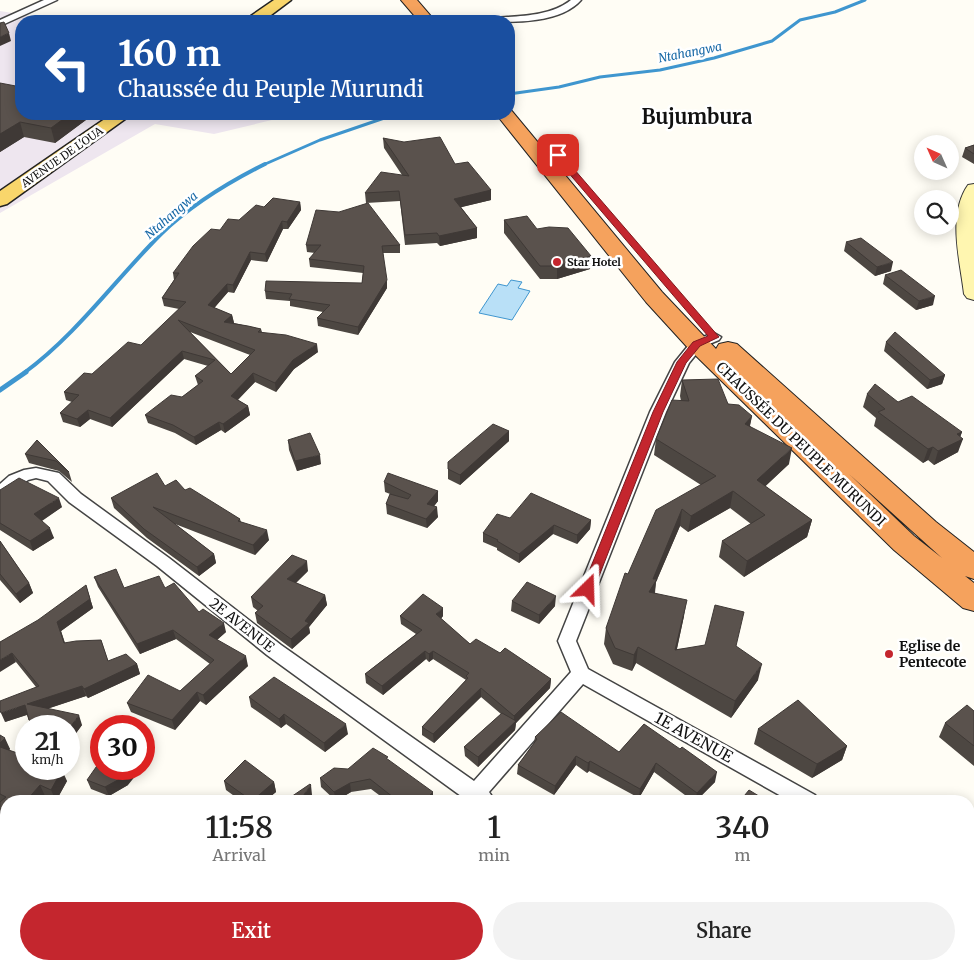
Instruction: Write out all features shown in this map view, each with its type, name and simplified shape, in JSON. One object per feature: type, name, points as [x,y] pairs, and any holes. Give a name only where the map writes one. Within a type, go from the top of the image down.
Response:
[{"type":"highway","points":[[409,0],[421,15]]},
{"type":"highway","points":[[427,0],[439,15]]},
{"type":"highway","name":"CHAUSSÉE DU PEUPLE MURUNDI","points":[[515,112],[654,297],[926,530],[974,568]]},
{"type":"highway","name":"CHAUSSÉE DU PEUPLE MURUNDI","points":[[706,340],[904,543],[974,600]]},
{"type":"main road","points":[[262,15],[284,0]]},
{"type":"main road","name":"AVENUE DE L'OUA","points":[[0,200],[114,120]]},
{"type":"street","points":[[18,15],[52,0]]},
{"type":"street","points":[[515,18],[562,10],[576,0]]},
{"type":"street","points":[[0,23],[15,16]]},
{"type":"street","points":[[974,189],[969,195],[968,205],[974,294]]},
{"type":"street","points":[[479,795],[581,674],[567,641],[658,412],[682,362],[706,340]]},
{"type":"street","name":"2E AVENUE","points":[[0,493],[24,475],[36,473],[52,477],[75,498],[163,562],[274,650],[471,795]]},
{"type":"street","name":"1E AVENUE","points":[[581,674],[797,795]]},
{"type":"shaded area","points":[[0,11],[25,15],[15,15],[15,120],[113,120],[88,140],[118,120],[272,120],[214,134],[155,124],[0,213]]},
{"type":"water","points":[[511,280],[522,282],[518,288],[530,291],[512,320],[479,313],[498,284],[507,286]]},
{"type":"building","points":[[4,22],[9,33],[0,37],[0,23]]},
{"type":"building","points":[[0,83],[15,86],[15,120],[62,120],[51,128],[20,122],[0,134]]},
{"type":"building","points":[[440,137],[455,164],[468,162],[491,190],[454,199],[477,228],[439,236],[437,233],[405,235],[399,191],[365,193],[381,172],[409,176],[383,138],[404,142]]},
{"type":"building","points":[[974,145],[974,154],[965,148]]},
{"type":"building","points":[[273,198],[300,202],[287,222],[282,221],[265,254],[250,252],[233,285],[227,284],[208,305],[232,315],[224,322],[261,329],[258,332],[286,335],[317,344],[293,360],[275,383],[253,373],[231,396],[248,406],[223,424],[219,422],[194,437],[173,425],[145,415],[171,395],[182,397],[203,381],[195,376],[215,360],[182,351],[110,418],[88,410],[77,419],[60,413],[79,395],[64,392],[84,373],[92,374],[128,342],[141,345],[186,302],[162,298],[179,273],[173,273],[193,246],[211,229],[220,230],[228,219],[239,220],[256,205],[264,207]],"holes":[[[178,320],[255,350],[231,374]]]},
{"type":"building","points":[[368,203],[400,245],[382,246],[387,280],[358,327],[317,318],[330,305],[289,299],[292,294],[265,291],[266,281],[362,283],[364,266],[309,259],[321,245],[306,245],[316,210],[339,212]]},
{"type":"building","points":[[527,216],[537,229],[549,227],[568,228],[591,256],[557,266],[540,266],[504,220]]},
{"type":"building","points":[[861,238],[893,262],[877,267],[846,242]]},
{"type":"building","points":[[901,270],[935,296],[919,301],[885,275]]},
{"type":"building","points":[[895,332],[945,375],[930,380],[886,342]]},
{"type":"building","points":[[718,379],[728,404],[739,405],[752,416],[745,424],[792,448],[757,480],[812,520],[747,561],[722,541],[765,515],[733,491],[691,516],[682,509],[653,579],[657,579],[649,592],[687,600],[675,650],[705,645],[715,605],[744,612],[736,646],[762,664],[735,701],[638,647],[634,655],[615,648],[606,628],[625,573],[628,574],[656,510],[716,476],[656,439],[672,400],[689,401],[682,380]]},
{"type":"building","points":[[875,384],[898,402],[912,396],[962,432],[957,434],[963,439],[938,451],[933,447],[928,449],[878,412],[885,409],[867,394]]},
{"type":"building","points":[[493,424],[509,431],[460,475],[448,469],[448,462]]},
{"type":"building","points":[[310,433],[320,455],[295,461],[288,440]]},
{"type":"building","points":[[37,440],[69,472],[56,461],[25,454]]},
{"type":"building","points":[[157,473],[165,486],[176,480],[185,490],[190,488],[240,519],[238,521],[267,530],[253,545],[153,507],[214,554],[197,567],[144,529],[111,498]]},
{"type":"building","points":[[388,473],[438,491],[427,504],[437,507],[426,519],[386,504],[390,494],[408,499],[411,495],[384,482]]},
{"type":"building","points":[[19,478],[59,498],[34,514],[50,528],[30,541],[0,523],[0,490]]},
{"type":"building","points":[[531,493],[591,520],[577,535],[554,525],[519,554],[498,540],[483,533],[497,514],[510,518]]},
{"type":"building","points":[[0,541],[29,583],[16,594],[0,574]]},
{"type":"building","points":[[292,555],[307,561],[287,579],[325,595],[305,621],[309,623],[291,639],[255,613],[263,606],[251,597]]},
{"type":"building","points":[[116,569],[124,588],[159,576],[165,588],[174,583],[199,612],[203,609],[224,623],[209,635],[246,656],[203,695],[197,692],[172,720],[127,703],[148,675],[180,691],[214,660],[173,630],[137,644],[94,577]]},
{"type":"building","points":[[527,582],[556,596],[539,615],[512,601]]},
{"type":"building","points":[[86,585],[90,599],[57,622],[64,643],[101,640],[108,661],[126,654],[137,664],[84,689],[82,686],[27,704],[79,715],[28,715],[25,705],[1,713],[0,701],[39,686],[12,653],[0,660],[0,642],[38,620]]},
{"type":"building","points":[[423,594],[443,608],[436,614],[470,644],[476,639],[500,653],[505,648],[551,679],[514,716],[481,688],[433,734],[422,727],[468,678],[466,676],[469,673],[433,651],[429,654],[425,651],[382,686],[365,674],[422,630],[400,616]]},
{"type":"building","points":[[274,677],[346,724],[324,743],[284,714],[279,719],[249,697]]},
{"type":"building","points":[[798,700],[847,746],[817,764],[758,729]]},
{"type":"building","points":[[967,705],[974,711],[974,746],[945,723]]},
{"type":"building","points":[[561,712],[619,752],[644,724],[680,749],[682,747],[717,772],[697,793],[656,763],[640,789],[590,761],[588,763],[576,756],[555,786],[518,765],[537,739],[535,737]]},
{"type":"building","points":[[502,713],[516,721],[478,757],[464,747]]},
{"type":"building","points":[[0,735],[5,738],[0,743]]},
{"type":"building","points":[[0,747],[15,752],[15,780],[56,780],[51,790],[40,785],[31,795],[0,794]]},
{"type":"building","points":[[373,748],[388,757],[386,758],[433,792],[430,795],[390,795],[370,779],[350,783],[334,792],[320,778],[334,768],[348,769]]},
{"type":"building","points":[[245,760],[274,782],[259,795],[244,795],[224,781]]},
{"type":"building","points":[[90,776],[90,780],[118,780],[105,787],[87,780]]},
{"type":"building","points":[[310,784],[311,785],[304,795],[294,795]]},
{"type":"building","points":[[749,790],[757,795],[745,795]]},
{"type":"waterway","name":"Ntahangwa","points":[[515,93],[559,87],[600,77],[660,70],[714,58],[772,41],[800,20],[835,12],[865,0]]},
{"type":"waterway","name":"Ntahangwa","points":[[264,165],[320,140],[378,120]]},
{"type":"waterway","name":"Ntahangwa","points":[[24,373],[79,324],[173,223],[210,195],[264,165]]},
{"type":"waterway","name":"Ntahangwa","points":[[0,390],[26,372]]},
{"type":"place","name":"Star Hotel","points":[[557,262]]},
{"type":"place","name":"Eglise de Pentecote","points":[[889,654]]},
{"type":"district","name":"Bujumbura","points":[[697,116]]},
{"type":"route","points":[[558,155],[714,337],[697,344],[682,362],[658,412],[588,589]]}]
